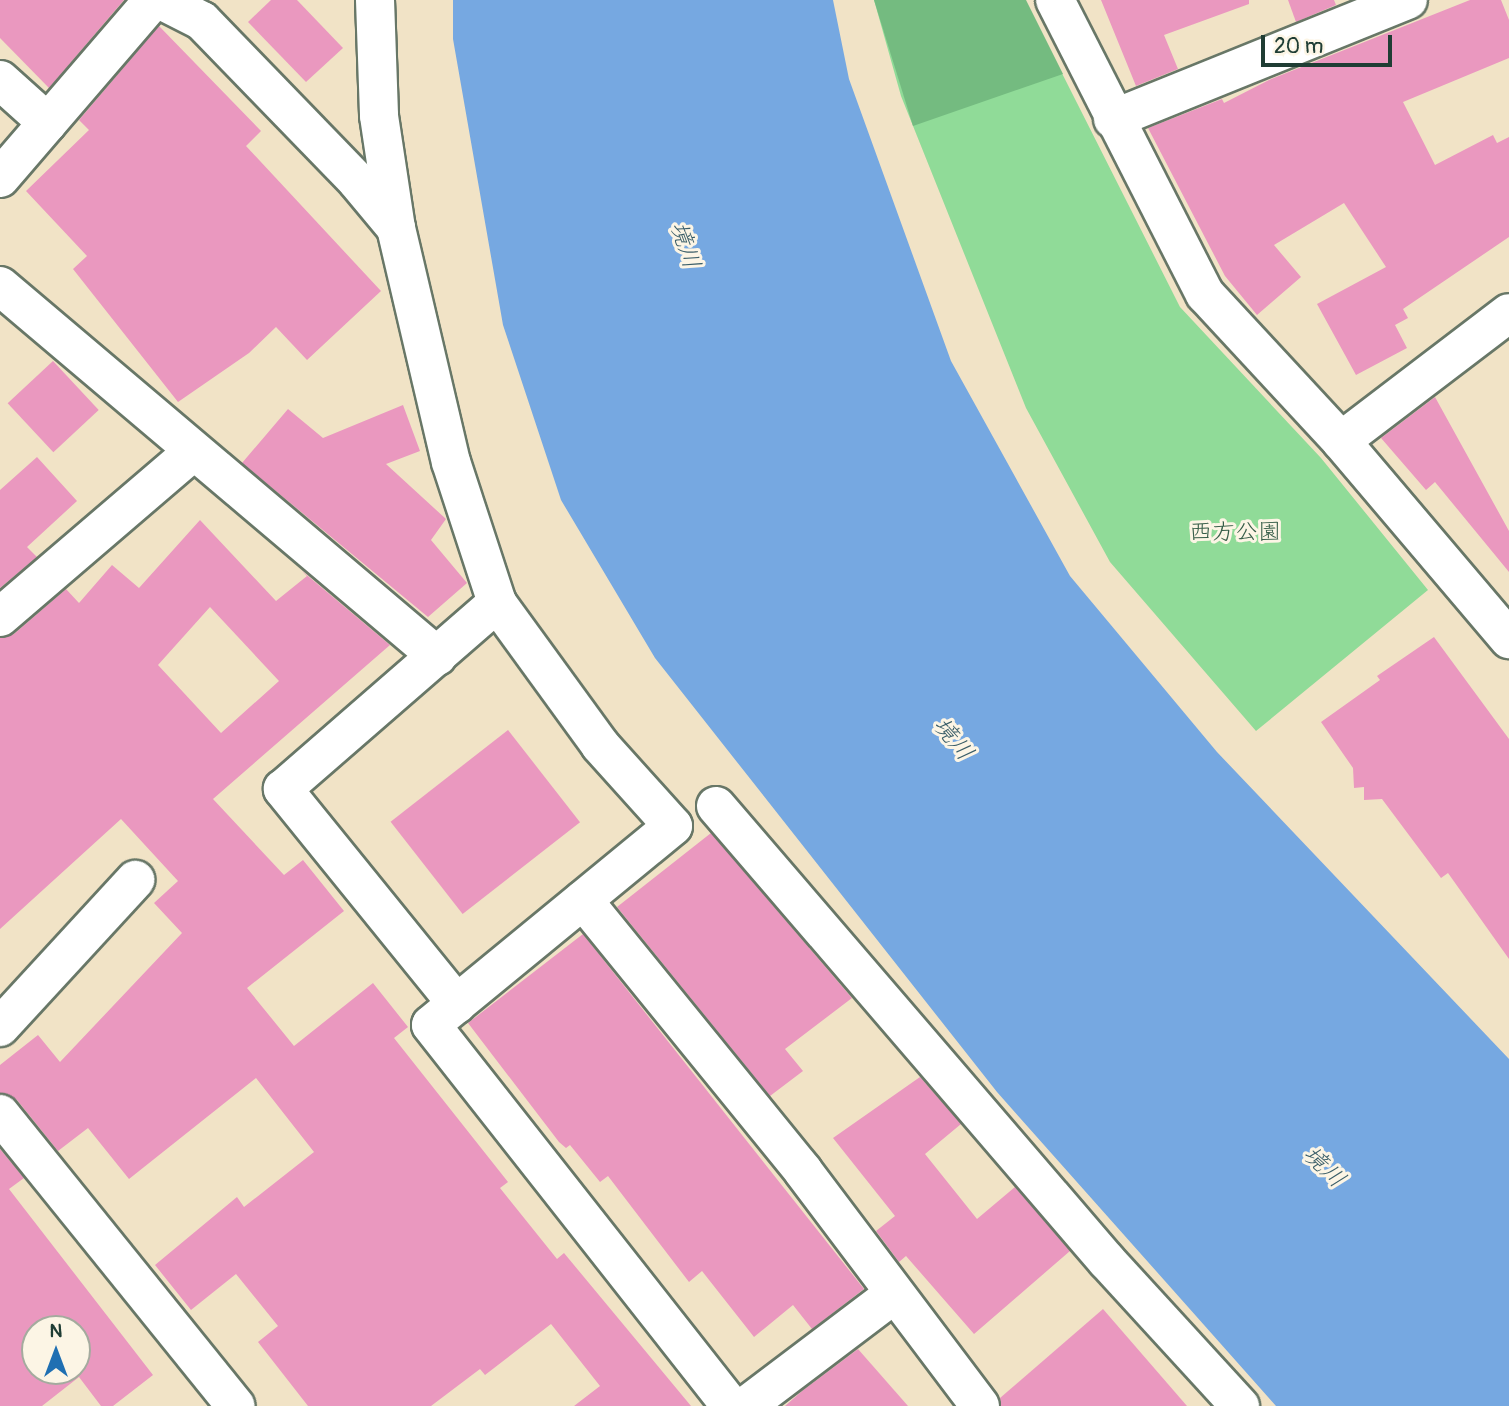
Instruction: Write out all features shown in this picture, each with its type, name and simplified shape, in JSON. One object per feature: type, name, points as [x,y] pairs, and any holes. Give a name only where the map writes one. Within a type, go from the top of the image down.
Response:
[{"type":"street","points":[[0,178],[153,0]]},
{"type":"street","points":[[161,0],[202,21],[357,181],[396,228]]},
{"type":"street","points":[[376,0],[379,116],[396,228],[451,461],[497,603],[600,745],[673,826],[431,1025],[731,1406]]},
{"type":"street","points":[[1055,0],[1113,119],[1205,294],[1342,441],[1509,639]]},
{"type":"street","points":[[1113,119],[1408,0]]},
{"type":"street","points":[[0,80],[48,123]]},
{"type":"street","points":[[0,286],[437,656]]},
{"type":"street","points":[[1342,441],[1509,313]]},
{"type":"street","points":[[0,617],[194,451]]},
{"type":"street","points":[[457,1003],[283,789],[497,603]]},
{"type":"street","points":[[716,806],[1107,1261],[1240,1406]]},
{"type":"street","points":[[0,1027],[135,880]]},
{"type":"street","points":[[583,900],[803,1171],[893,1295],[980,1406]]},
{"type":"street","points":[[0,1114],[236,1406]]},
{"type":"street","points":[[746,1406],[893,1295]]},
{"type":"green space","name":"西方公園","points":[[874,0],[1025,0],[1180,307],[1321,458],[1428,590],[1256,731],[1110,562],[1026,408],[901,96]]},
{"type":"green space","points":[[874,0],[1026,0],[1063,74],[913,126]]},
{"type":"water","name":"境川","points":[[453,0],[833,0],[849,79],[951,361],[1070,576],[1217,752],[1509,1059],[1509,1406],[1276,1406],[997,1092],[655,658],[561,500],[503,325],[453,39]]},
{"type":"building","points":[[0,0],[124,0],[49,88],[0,38]]},
{"type":"building","points":[[271,0],[297,0],[343,48],[306,82],[248,22]]},
{"type":"building","points":[[1101,0],[1249,0],[1249,4],[1164,35],[1178,69],[1136,86]]},
{"type":"building","points":[[1288,0],[1334,0],[1336,5],[1296,22]]},
{"type":"building","points":[[1470,0],[1501,0],[1509,20],[1509,58],[1403,102],[1435,165],[1493,135],[1497,143],[1509,137],[1509,237],[1403,309],[1408,318],[1395,325],[1407,348],[1356,375],[1317,304],[1386,267],[1344,203],[1274,245],[1301,277],[1257,315],[1225,276],[1148,128],[1222,99],[1224,103],[1269,80]]},
{"type":"building","points":[[159,26],[261,131],[246,146],[381,291],[307,360],[276,327],[249,353],[178,402],[73,269],[87,256],[26,191],[89,130],[79,120]]},
{"type":"building","points":[[53,361],[99,410],[53,452],[8,403]]},
{"type":"building","points":[[1435,397],[1509,531],[1509,572],[1435,482],[1426,490],[1381,438]]},
{"type":"building","points":[[403,405],[420,451],[386,464],[446,519],[431,540],[467,583],[428,617],[242,463],[288,409],[323,438]]},
{"type":"building","points":[[37,457],[77,501],[27,547],[37,557],[0,588],[0,490]]},
{"type":"building","points":[[200,520],[276,601],[307,576],[302,571],[390,645],[213,799],[284,875],[303,860],[344,911],[247,988],[294,1046],[373,983],[408,1027],[394,1038],[508,1182],[500,1188],[557,1259],[564,1253],[691,1406],[574,1406],[600,1386],[551,1324],[485,1375],[480,1369],[431,1406],[308,1406],[258,1342],[278,1326],[236,1274],[191,1310],[155,1265],[237,1197],[244,1207],[314,1152],[256,1078],[129,1179],[88,1128],[58,1151],[17,1100],[0,1093],[0,1065],[38,1035],[60,1062],[182,933],[154,903],[178,881],[121,819],[0,929],[0,638],[14,634],[66,589],[79,603],[112,565],[139,588]],"holes":[[[210,607],[279,681],[221,733],[158,665]]]},
{"type":"building","points":[[1434,637],[1509,739],[1509,959],[1448,873],[1441,878],[1382,799],[1364,800],[1364,787],[1354,788],[1353,768],[1321,722],[1380,680],[1377,676]]},
{"type":"building","points":[[508,730],[580,822],[463,914],[391,822]]},
{"type":"building","points":[[711,833],[852,998],[785,1049],[803,1071],[770,1096],[617,907]]},
{"type":"building","points":[[583,934],[864,1289],[812,1329],[793,1305],[754,1337],[702,1271],[689,1282],[608,1176],[600,1182],[570,1145],[566,1148],[559,1142],[468,1023]]},
{"type":"building","points":[[920,1077],[961,1124],[925,1154],[977,1219],[1015,1187],[1070,1251],[974,1334],[906,1256],[899,1262],[876,1231],[895,1216],[833,1138]]},
{"type":"building","points":[[0,1149],[24,1178],[9,1189],[153,1375],[113,1406],[101,1406],[85,1385],[91,1385],[91,1315],[21,1315],[21,1385],[69,1385],[42,1406],[0,1406]]},
{"type":"building","points":[[1103,1309],[1187,1406],[1001,1406],[1000,1398]]},
{"type":"building","points":[[858,1349],[908,1406],[785,1406],[802,1391]]}]
